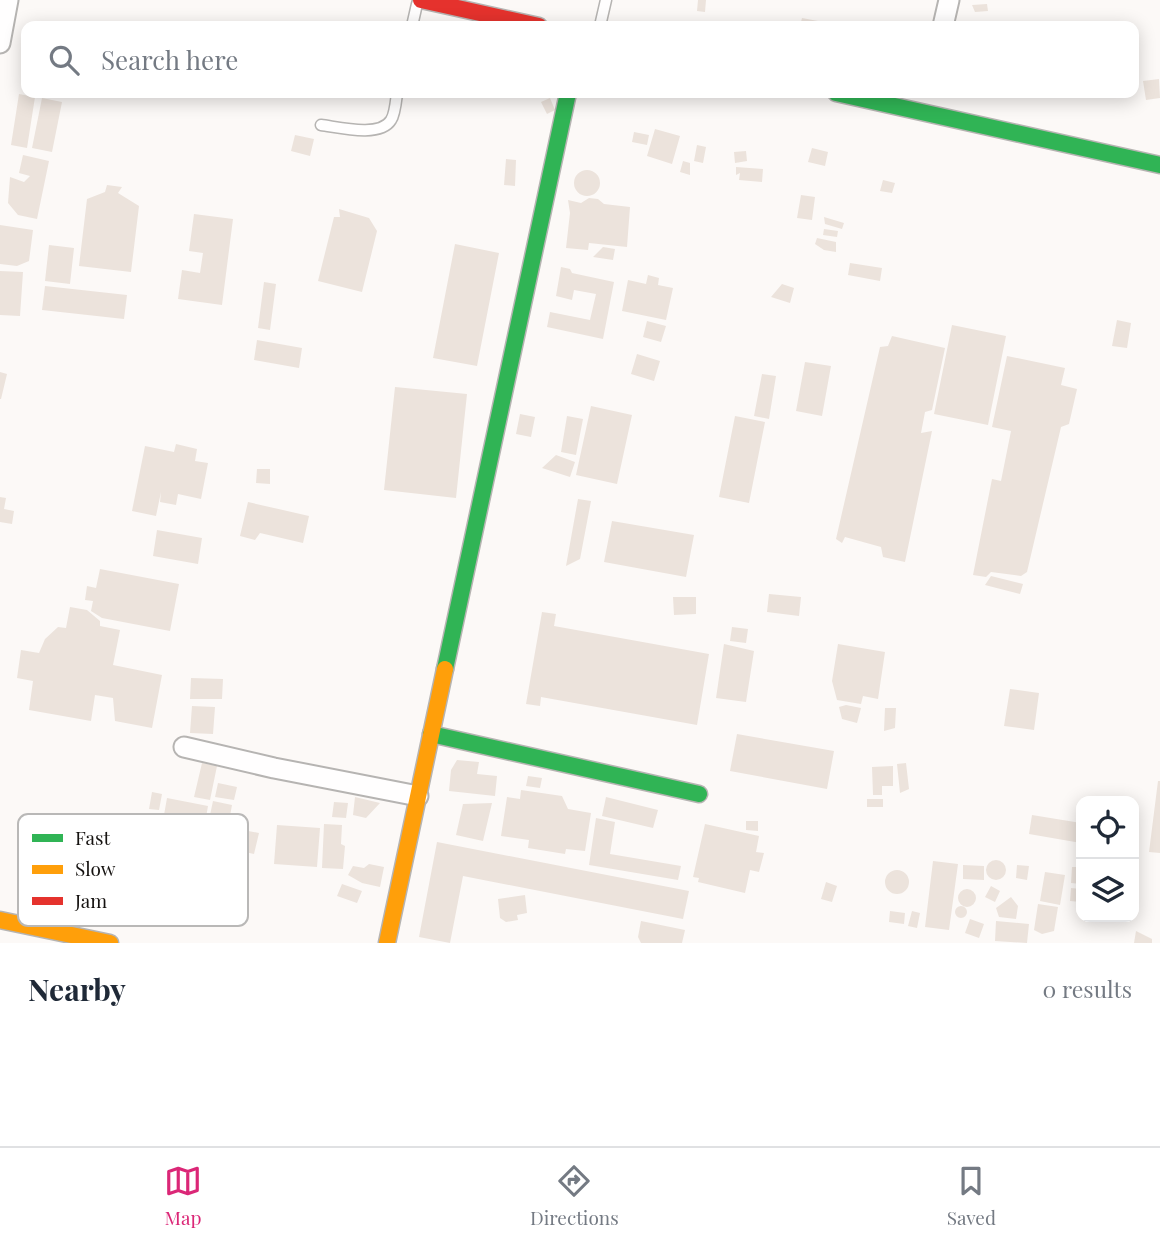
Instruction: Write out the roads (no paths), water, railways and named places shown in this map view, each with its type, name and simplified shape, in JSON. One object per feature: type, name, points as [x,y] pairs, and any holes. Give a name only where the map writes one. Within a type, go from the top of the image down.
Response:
[{"type":"main road","points":[[419,0],[524,17],[531,21]]},
{"type":"main road","points":[[387,943],[567,98]]},
{"type":"main road","points":[[858,98],[1160,165]]},
{"type":"main road","points":[[431,734],[699,794]]},
{"type":"main road","points":[[0,920],[18,924]]},
{"type":"main road","points":[[29,926],[110,943]]},
{"type":"street","points":[[0,43],[8,0]]},
{"type":"street","points":[[944,21],[948,0]]},
{"type":"street","points":[[926,113],[929,98]]},
{"type":"street","points":[[184,747],[274,768],[418,796]]},
{"type":"lane","points":[[413,21],[419,0]]},
{"type":"lane","points":[[601,21],[606,0]]},
{"type":"lane","points":[[321,125],[373,131],[382,128],[391,120],[396,98]]}]
